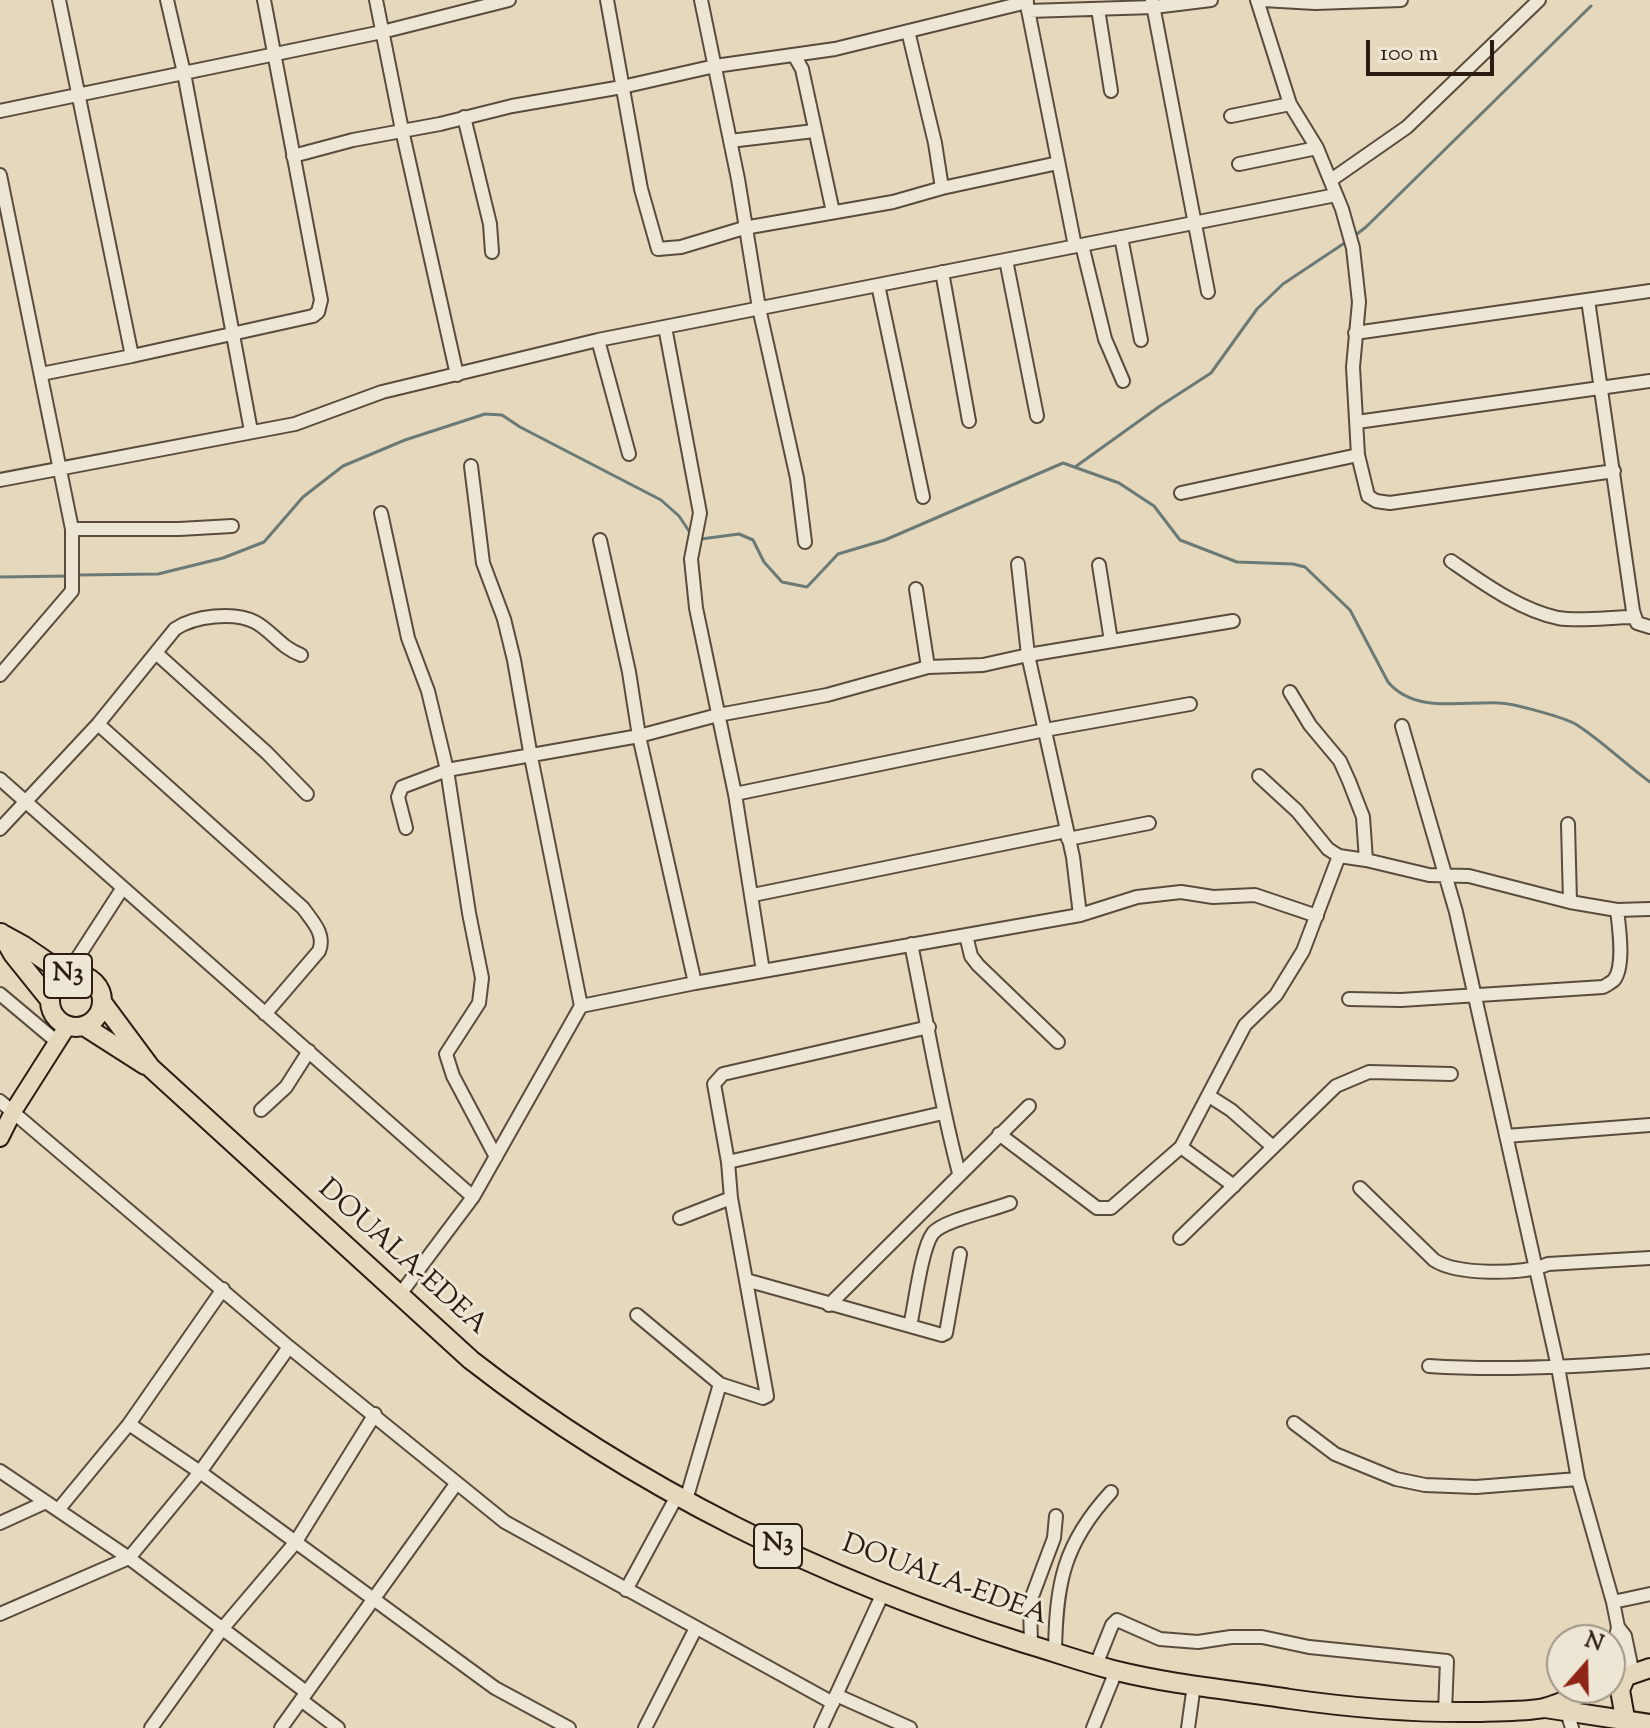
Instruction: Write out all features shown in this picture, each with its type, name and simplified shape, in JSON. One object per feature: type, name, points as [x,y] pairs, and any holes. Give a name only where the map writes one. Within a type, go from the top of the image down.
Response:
[{"type":"highway","name":"N3","points":[[0,933],[70,975],[84,976],[94,982],[101,991],[100,1012],[76,1025],[55,1015],[50,1000],[0,933]]},
{"type":"highway","name":"N3","points":[[50,1000],[55,985],[70,975]]},
{"type":"highway","name":"DOUALA-EDEA","points":[[102,1002],[151,1068],[398,1297],[471,1360],[523,1401],[595,1449],[681,1498],[769,1542],[883,1593],[962,1623],[1116,1671],[1369,1710],[1445,1712],[1506,1720],[1555,1704]]},
{"type":"highway","name":"DOUALA-EDEA","points":[[76,1025],[151,1068]]},
{"type":"highway","points":[[1625,1718],[1620,1690],[1630,1675]]},
{"type":"highway","name":"DOUALA-EDEA","points":[[1545,1708],[1569,1720],[1625,1718],[1650,1724]]},
{"type":"main road","points":[[0,1138],[7,1106],[56,1041],[76,1025]]},
{"type":"street","points":[[59,0],[132,356]]},
{"type":"street","points":[[167,0],[184,73],[251,431]]},
{"type":"street","points":[[41,374],[313,316],[320,308],[321,300],[264,0]]},
{"type":"street","points":[[376,0],[457,375]]},
{"type":"street","points":[[0,111],[382,32],[461,6],[509,0]]},
{"type":"street","points":[[607,0],[641,189],[658,249],[681,247],[744,228],[893,202],[1058,163]]},
{"type":"street","points":[[701,0],[730,141],[759,308],[797,478],[805,542]]},
{"type":"street","points":[[293,156],[526,103],[622,87],[715,66],[835,49],[1027,4],[1098,9],[1211,0]]},
{"type":"street","points":[[1401,0],[1260,0],[1290,104],[1317,148],[1353,248],[1359,302],[1353,367],[1358,455],[1368,496],[1390,503],[1614,471]]},
{"type":"street","points":[[1331,180],[1407,127],[1539,0]]},
{"type":"street","points":[[1027,4],[1058,163],[1078,245],[1105,339],[1123,381]]},
{"type":"street","points":[[1153,4],[1208,292]]},
{"type":"street","points":[[1098,9],[1111,91]]},
{"type":"street","points":[[908,31],[935,143],[942,188]]},
{"type":"street","points":[[794,55],[802,69],[833,212]]},
{"type":"street","points":[[1231,116],[1290,104]]},
{"type":"street","points":[[464,117],[490,224],[492,252]]},
{"type":"street","points":[[730,141],[814,131]]},
{"type":"street","points":[[1239,164],[1317,148]]},
{"type":"street","points":[[0,175],[72,529],[73,579],[72,591],[0,675]]},
{"type":"street","points":[[0,480],[295,424],[382,392],[598,340],[1336,195]]},
{"type":"street","points":[[1121,237],[1141,340]]},
{"type":"street","points":[[0,246],[14,244]]},
{"type":"street","points":[[1006,260],[1037,416]]},
{"type":"street","points":[[942,272],[969,421]]},
{"type":"street","points":[[878,285],[923,497]]},
{"type":"street","points":[[1355,333],[1650,291]]},
{"type":"street","points":[[1588,300],[1634,617],[1637,623],[1650,627]]},
{"type":"street","points":[[665,327],[700,513],[691,559],[696,608],[735,794],[763,971]]},
{"type":"street","points":[[598,340],[629,454]]},
{"type":"street","points":[[1357,422],[1650,381]]},
{"type":"street","points":[[1181,493],[1358,455]]},
{"type":"street","points":[[398,1297],[473,1197],[581,1006],[514,660],[504,619],[483,563],[471,466]]},
{"type":"street","points":[[381,513],[408,638],[428,691],[447,770],[482,978],[479,1003],[446,1054],[453,1076],[496,1157]]},
{"type":"street","points":[[72,529],[232,526]]},
{"type":"street","points":[[600,540],[629,672],[639,736],[695,983]]},
{"type":"street","points":[[1451,561],[1485,585],[1541,613],[1569,619],[1634,617]]},
{"type":"street","points":[[1018,564],[1028,655],[1067,835],[1080,915]]},
{"type":"street","points":[[1099,565],[1111,641]]},
{"type":"street","points":[[916,589],[928,667]]},
{"type":"street","points":[[0,829],[98,724],[182,624],[243,617],[258,623],[277,642],[301,655]]},
{"type":"street","points":[[406,828],[398,797],[402,787],[447,770],[639,736],[718,715],[827,695],[928,667],[983,665],[1233,621]]},
{"type":"street","points":[[156,653],[267,753],[307,794]]},
{"type":"street","points":[[1290,692],[1310,725],[1340,761],[1363,817],[1366,860]]},
{"type":"street","points":[[735,794],[1045,730],[1190,704]]},
{"type":"street","points":[[98,724],[303,908],[318,929],[322,938],[319,951],[265,1014]]},
{"type":"street","points":[[1402,726],[1447,875],[1558,1367],[1578,1479],[1613,1602],[1618,1627],[1616,1637],[1630,1675]]},
{"type":"street","points":[[1259,776],[1297,811],[1328,849],[1339,856],[1419,873],[1490,881],[1570,902],[1617,910],[1650,909]]},
{"type":"street","points":[[0,779],[473,1197]]},
{"type":"street","points":[[753,895],[1067,835],[1149,823]]},
{"type":"street","points":[[1568,824],[1570,902]]},
{"type":"street","points":[[999,1134],[1101,1209],[1111,1208],[1181,1147],[1245,1025],[1276,995],[1303,951],[1339,856]]},
{"type":"street","points":[[70,975],[78,957],[122,889]]},
{"type":"street","points":[[581,1006],[1080,915],[1137,897],[1181,892],[1213,897],[1255,895],[1317,916]]},
{"type":"street","points":[[1349,999],[1401,1000],[1603,987],[1613,981],[1617,971],[1620,949],[1617,910]]},
{"type":"street","points":[[966,935],[971,956],[978,965],[1058,1042]]},
{"type":"street","points":[[911,944],[943,1113],[959,1173]]},
{"type":"street","points":[[0,994],[56,1041]]},
{"type":"street","points":[[637,1315],[720,1384],[763,1398],[768,1393],[731,1198],[714,1084],[723,1074],[929,1027]]},
{"type":"street","points":[[261,1110],[286,1087],[309,1051]]},
{"type":"street","points":[[1180,1238],[1336,1086],[1369,1072],[1451,1074]]},
{"type":"street","points":[[1209,1096],[1231,1110],[1273,1147]]},
{"type":"street","points":[[7,1106],[289,1347],[505,1522],[696,1628],[834,1699],[910,1728]]},
{"type":"street","points":[[829,1305],[1029,1106]]},
{"type":"street","points":[[728,1162],[943,1113]]},
{"type":"street","points":[[1506,1136],[1650,1125]]},
{"type":"street","points":[[1181,1147],[1234,1186]]},
{"type":"street","points":[[1360,1188],[1444,1266],[1457,1270],[1535,1269],[1548,1264],[1650,1258]]},
{"type":"street","points":[[680,1218],[731,1198]]},
{"type":"street","points":[[910,1326],[926,1249],[934,1232],[945,1225],[1010,1203]]},
{"type":"street","points":[[746,1280],[942,1335],[946,1333],[960,1254]]},
{"type":"street","points":[[58,1510],[129,1424],[223,1289]]},
{"type":"street","points":[[0,1614],[129,1558],[200,1472],[289,1347]]},
{"type":"street","points":[[1429,1366],[1467,1369],[1558,1367],[1650,1361]]},
{"type":"street","points":[[626,1590],[681,1498],[720,1384]]},
{"type":"street","points":[[159,1725],[222,1629],[295,1543],[375,1414]]},
{"type":"street","points":[[1294,1423],[1335,1454],[1396,1479],[1425,1485],[1476,1487],[1578,1479]]},
{"type":"street","points":[[129,1424],[200,1472],[495,1688],[567,1727]]},
{"type":"street","points":[[0,1471],[129,1558],[222,1629],[338,1728]]},
{"type":"street","points":[[281,1728],[456,1484]]},
{"type":"street","points":[[1055,1653],[1056,1603],[1061,1573],[1089,1515],[1111,1492]]},
{"type":"street","points":[[0,1523],[46,1502]]},
{"type":"street","points":[[1031,1645],[1030,1602],[1054,1538],[1056,1516]]},
{"type":"street","points":[[821,1728],[883,1593]]},
{"type":"street","points":[[1613,1602],[1650,1594]]},
{"type":"street","points":[[1096,1665],[1112,1625],[1117,1620],[1160,1639],[1198,1642],[1231,1637],[1262,1637],[1309,1647],[1447,1661],[1445,1712]]},
{"type":"street","points":[[645,1728],[696,1628]]},
{"type":"street","points":[[1093,1728],[1116,1671]]},
{"type":"street","points":[[1188,1728],[1194,1685]]},
{"type":"waterway","points":[[1353,237],[1591,6]]},
{"type":"waterway","points":[[1075,467],[1211,373],[1257,309],[1283,284],[1346,242]]},
{"type":"waterway","points":[[77,575],[158,574],[223,558],[264,542],[303,497],[343,466],[405,440],[485,414],[502,415],[661,500],[679,516],[691,534]]},
{"type":"waterway","points":[[701,539],[739,534],[753,540],[764,562],[782,582],[807,587],[838,554],[885,540],[1063,463],[1119,483],[1154,506],[1180,540],[1237,562],[1305,567],[1350,610],[1388,682],[1399,692],[1440,704],[1506,704],[1562,719],[1586,731],[1650,782]]},
{"type":"waterway","points":[[0,577],[69,576]]}]
